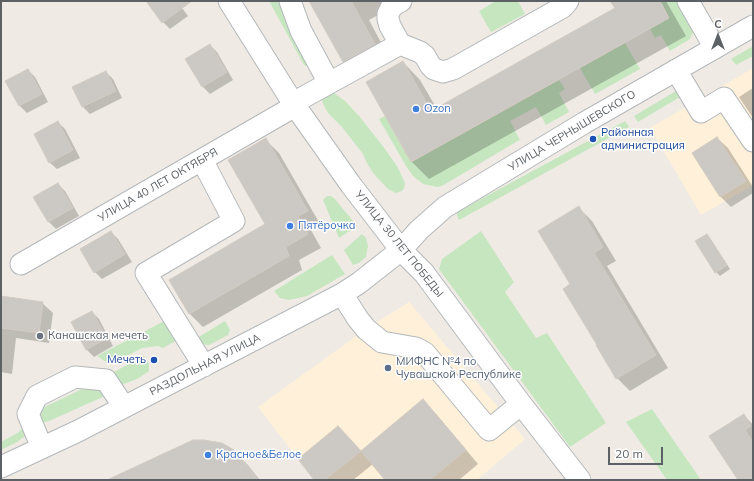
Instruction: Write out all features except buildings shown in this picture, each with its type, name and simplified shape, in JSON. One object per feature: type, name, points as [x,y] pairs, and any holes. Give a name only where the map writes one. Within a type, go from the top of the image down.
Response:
[{"type":"street","points":[[290,1],[304,38],[329,83]]},
{"type":"street","points":[[401,1],[395,4],[388,14],[390,26],[400,44],[416,50],[425,56],[434,69],[443,72],[453,69],[563,8],[568,1]]},
{"type":"street","points":[[688,1],[714,48]]},
{"type":"street","name":"УЛИЦА 30 ЛЕТ ПОБЕДЫ","points":[[237,4],[294,104],[351,185],[401,250],[424,274],[580,480]]},
{"type":"street","name":"УЛИЦА ЧЕРНЫШЕВСКОГО","points":[[401,250],[419,230],[445,207],[753,26]]},
{"type":"street","name":"УЛИЦА 40 ЛЕТ ОКТЯБРЯ","points":[[21,264],[202,160],[329,83],[400,44]]},
{"type":"street","points":[[676,70],[701,112],[724,98],[753,141]]},
{"type":"street","points":[[202,160],[234,221],[146,273],[204,366]]},
{"type":"street","name":"РАЗДОЛЬНАЯ УЛИЦА","points":[[1,467],[78,431],[342,294],[359,283],[401,250]]},
{"type":"street","points":[[342,294],[366,329],[382,342],[416,348],[425,353],[489,430],[521,404]]},
{"type":"street","points":[[42,448],[28,414],[37,396],[75,377],[106,380],[124,407]]},
{"type":"shaded area","points":[[753,68],[753,185],[701,215],[650,128]]},
{"type":"shaded area","name":"МИФНС №4 по Чувашской Республике","points":[[409,302],[525,439],[477,480],[314,480],[258,407],[366,329]]},
{"type":"green space","points":[[269,1],[278,1],[289,20],[309,65],[304,65]]},
{"type":"green space","points":[[496,1],[518,1],[525,14],[491,32],[479,11]]},
{"type":"green space","points":[[660,1],[678,1],[694,30],[690,39],[670,51],[661,35],[655,38],[650,29],[669,18]]},
{"type":"green space","points":[[625,43],[640,69],[595,94],[580,68]]},
{"type":"green space","points":[[753,46],[753,56],[736,65],[731,59]]},
{"type":"green space","points":[[559,80],[565,89],[559,93],[569,112],[546,125],[536,107],[510,121],[520,140],[442,186],[437,187],[423,184],[413,176],[379,119],[385,116],[411,162]]},
{"type":"green space","points":[[681,88],[685,94],[638,122],[634,116]]},
{"type":"green space","points":[[329,93],[334,93],[345,101],[360,117],[385,149],[397,166],[405,183],[402,191],[396,193],[388,189],[373,173],[363,154],[342,127],[328,113],[322,100],[324,96]]},
{"type":"green space","points":[[625,121],[629,127],[459,220],[457,212]]},
{"type":"green space","points":[[327,196],[331,196],[335,199],[357,226],[339,238],[323,200]]},
{"type":"green space","points":[[481,231],[514,282],[505,292],[536,338],[547,333],[606,423],[570,447],[439,269],[442,259]]},
{"type":"green space","points":[[362,234],[366,238],[368,246],[366,257],[359,263],[353,265],[344,250]]},
{"type":"green space","points":[[332,255],[345,274],[307,296],[289,300],[280,298],[274,291]]},
{"type":"green space","points":[[170,318],[181,338],[163,348],[158,346],[142,348],[109,364],[97,356]]},
{"type":"green space","points":[[225,321],[230,330],[228,335],[209,345],[200,344],[197,338]]},
{"type":"green space","points":[[144,356],[149,364],[149,371],[139,378],[124,384],[118,384],[112,373]]},
{"type":"green space","points":[[97,382],[105,396],[49,421],[41,423],[34,412]]},
{"type":"green space","points":[[652,409],[701,480],[667,480],[626,422]]},
{"type":"green space","points":[[28,422],[32,431],[17,442],[1,450],[1,442],[19,432]]},
{"type":"place","name":"Ozon","points":[[416,109]]},
{"type":"place","name":"Районная администрация","points":[[593,139]]},
{"type":"place","name":"Пятёрочка","points":[[290,226]]},
{"type":"place","name":"Канашская мечеть","points":[[40,336]]},
{"type":"place","name":"Мечеть","points":[[154,360]]},
{"type":"place","name":"МИФНС №4 по Чувашской Республике","points":[[388,368]]},
{"type":"place","name":"Красное&Белое","points":[[208,455]]}]
